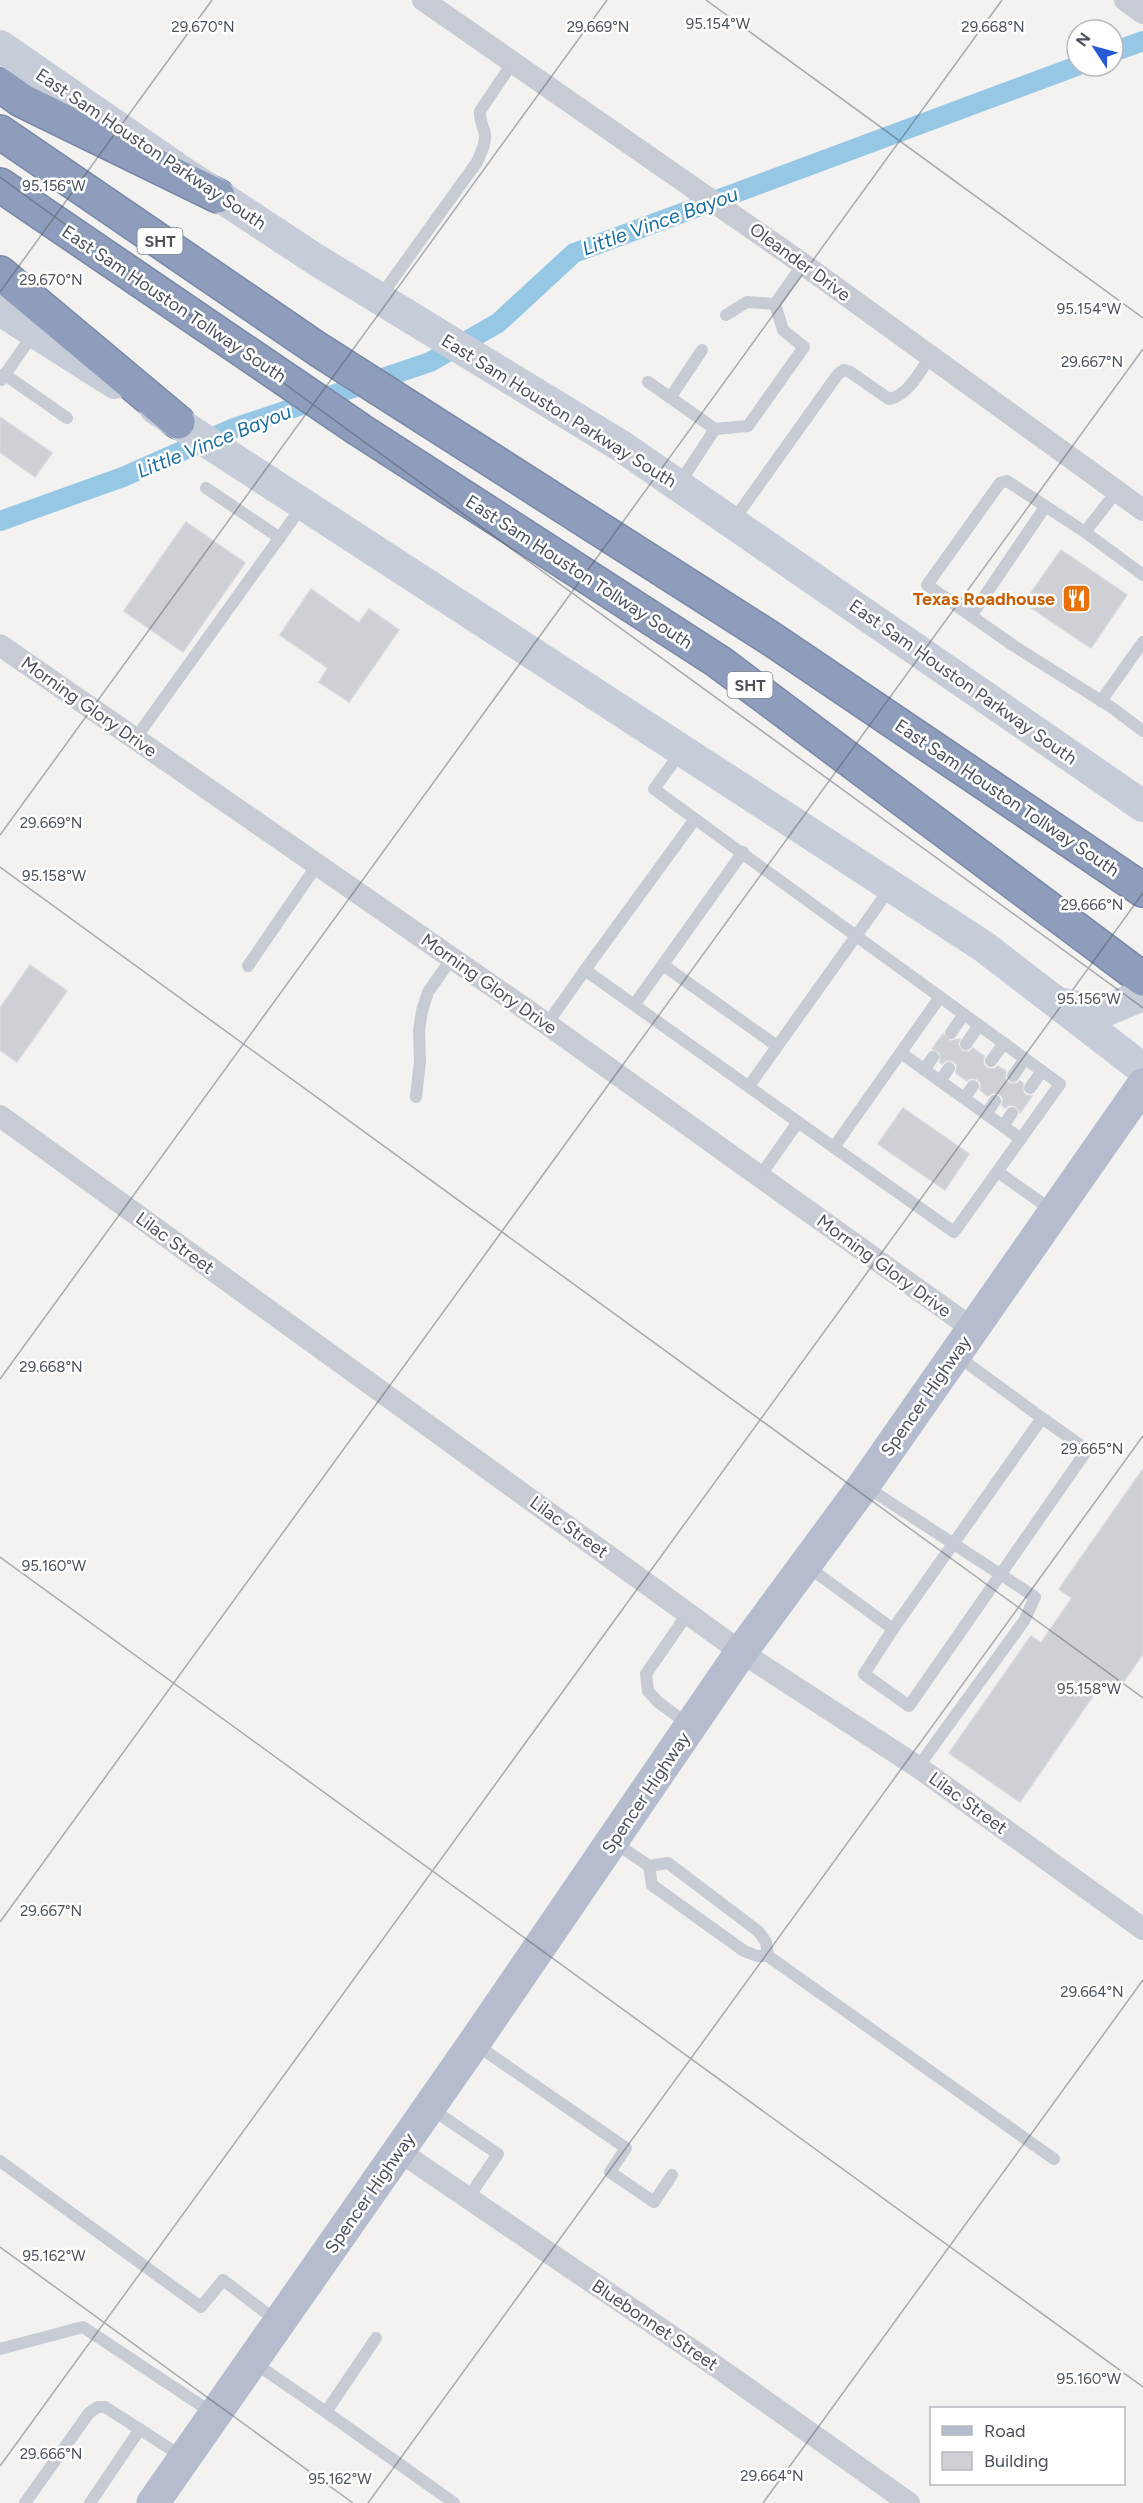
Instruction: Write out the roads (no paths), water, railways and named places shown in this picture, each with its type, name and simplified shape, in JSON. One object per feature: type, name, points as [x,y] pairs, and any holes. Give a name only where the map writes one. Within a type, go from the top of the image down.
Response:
[{"type":"highway","points":[[0,85],[21,100],[218,196]]},
{"type":"highway","name":"East Sam Houston Tollway South","points":[[0,132],[319,350],[770,638],[1143,890]]},
{"type":"highway","name":"East Sam Houston Tollway South","points":[[0,185],[271,371],[719,663],[1133,972]]},
{"type":"highway","points":[[0,273],[178,422]]},
{"type":"main road","name":"East Sam Houston Parkway South","points":[[0,46],[218,196],[437,335],[621,446],[1137,798]]},
{"type":"main road","points":[[0,310],[178,422],[983,946],[1143,1069]]},
{"type":"main road","points":[[1056,1003],[1102,1012],[1138,997],[1143,991]]},
{"type":"main road","name":"Spencer Highway","points":[[153,2503],[474,2043],[741,1652],[864,1485],[1143,1085]]},
{"type":"street","name":"Oleander Drive","points":[[423,0],[771,241],[1143,510]]},
{"type":"street","points":[[1125,0],[1143,13]]},
{"type":"street","name":"Morning Glory Drive","points":[[0,645],[547,1024],[760,1176],[964,1342]]},
{"type":"street","name":"Lilac Street","points":[[0,1116],[741,1652],[918,1767],[1143,1929]]},
{"type":"street","name":"Bluebonnet Street","points":[[399,2151],[717,2367],[909,2503]]},
{"type":"lane","points":[[379,298],[477,162],[484,146],[485,133],[479,118],[480,111],[513,62]]},
{"type":"lane","points":[[775,304],[803,264]]},
{"type":"lane","points":[[726,315],[747,302],[775,304]]},
{"type":"lane","points":[[648,382],[715,429],[748,426],[804,347],[783,330],[775,304]]},
{"type":"lane","points":[[34,333],[2,377],[67,418]]},
{"type":"lane","points":[[670,398],[702,350]]},
{"type":"lane","points":[[732,522],[838,374],[844,370],[850,372],[889,399],[896,398],[903,393],[930,357]]},
{"type":"lane","points":[[678,485],[715,429]]},
{"type":"lane","points":[[1143,575],[1085,531],[1007,481],[1000,483],[927,585],[1143,731]]},
{"type":"lane","points":[[206,488],[280,538]]},
{"type":"lane","points":[[1085,531],[1117,491]]},
{"type":"lane","points":[[135,739],[304,504]]},
{"type":"lane","points":[[971,616],[1045,507]]},
{"type":"lane","points":[[1101,701],[1143,642]]},
{"type":"lane","points":[[585,970],[954,1232],[1060,1084],[654,789],[682,751]]},
{"type":"lane","points":[[547,1024],[695,819]]},
{"type":"lane","points":[[634,1005],[743,852]]},
{"type":"lane","points":[[248,966],[317,865]]},
{"type":"lane","points":[[749,1086],[891,887]]},
{"type":"lane","points":[[416,1097],[422,1011],[428,992],[452,958]]},
{"type":"lane","points":[[663,965],[777,1046]]},
{"type":"lane","points":[[834,1147],[940,997]]},
{"type":"lane","points":[[951,1033],[964,1014]]},
{"type":"lane","points":[[966,1044],[980,1026]]},
{"type":"lane","points":[[991,1061],[1004,1043]]},
{"type":"lane","points":[[901,1053],[1021,1139]]},
{"type":"lane","points":[[924,1070],[933,1058]]},
{"type":"lane","points":[[1013,1076],[1025,1059]]},
{"type":"lane","points":[[940,1081],[949,1068]]},
{"type":"lane","points":[[1030,1088],[1042,1071]]},
{"type":"lane","points":[[964,1098],[973,1086]]},
{"type":"lane","points":[[986,1114],[995,1101]]},
{"type":"lane","points":[[1003,1126],[1012,1113]]},
{"type":"lane","points":[[760,1176],[798,1122]]},
{"type":"lane","points":[[998,1172],[1054,1212]]},
{"type":"lane","points":[[964,1342],[1042,1418],[1087,1450],[909,1706],[864,1674],[893,1629],[1042,1418]]},
{"type":"lane","points":[[864,1485],[1035,1597],[1024,1621],[918,1767]]},
{"type":"lane","points":[[805,1565],[893,1629]]},
{"type":"lane","points":[[688,1613],[646,1674],[648,1691],[658,1702],[690,1726]]},
{"type":"lane","points":[[613,1841],[649,1866],[668,1863],[762,1936],[768,1956]]},
{"type":"lane","points":[[649,1866],[652,1885],[744,1951],[756,1956],[768,1956],[1054,2159]]},
{"type":"lane","points":[[474,2043],[627,2148],[610,2172],[654,2202],[672,2175]]},
{"type":"lane","points":[[429,2107],[498,2154],[468,2198]]},
{"type":"lane","points":[[0,2161],[201,2307],[223,2280],[279,2323]]},
{"type":"lane","points":[[1,2348],[83,2327],[214,2415]]},
{"type":"lane","points":[[326,2412],[376,2338]]},
{"type":"lane","points":[[252,2361],[454,2503]]},
{"type":"lane","points":[[25,2503],[89,2413],[98,2407],[105,2407],[184,2458]]},
{"type":"lane","points":[[91,2502],[140,2429]]},
{"type":"waterway","name":"Little Vince Bayou","points":[[1125,48],[1143,41]]},
{"type":"waterway","name":"Little Vince Bayou","points":[[0,521],[123,477],[234,428],[430,362],[498,323],[574,253],[1065,70]]},
{"type":"place","name":"Texas Roadhouse","points":[[1076,599]]}]
